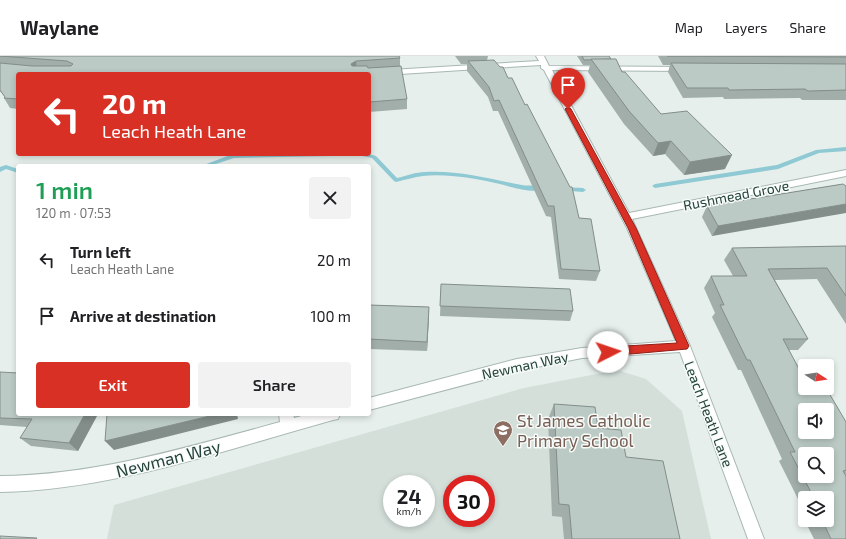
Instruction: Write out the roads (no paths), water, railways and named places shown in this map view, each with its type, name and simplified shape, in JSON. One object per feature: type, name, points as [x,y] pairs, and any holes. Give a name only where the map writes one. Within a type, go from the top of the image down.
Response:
[{"type":"street","points":[[371,73],[542,62],[696,69]]},
{"type":"street","name":"Leach Heath Lane","points":[[542,62],[632,228],[684,346],[756,539]]},
{"type":"street","name":"Rushmead Grove","points":[[625,217],[846,173]]},
{"type":"street","name":"Newman Way","points":[[371,403],[517,365],[582,353],[684,346]]},
{"type":"street","name":"Newman Way","points":[[0,484],[20,484],[110,473],[155,464],[287,420],[317,416]]},
{"type":"waterway","points":[[655,186],[778,167],[818,151],[846,149]]},
{"type":"waterway","points":[[210,164],[233,156]]},
{"type":"waterway","points":[[369,156],[374,157],[396,180],[423,174],[451,174],[505,183],[524,188],[543,188]]},
{"type":"waterway","points":[[0,170],[6,167],[16,170]]},
{"type":"waterway","points":[[562,189],[583,190]]},
{"type":"place","name":"St James Catholic Primary School","points":[[503,447]]}]
